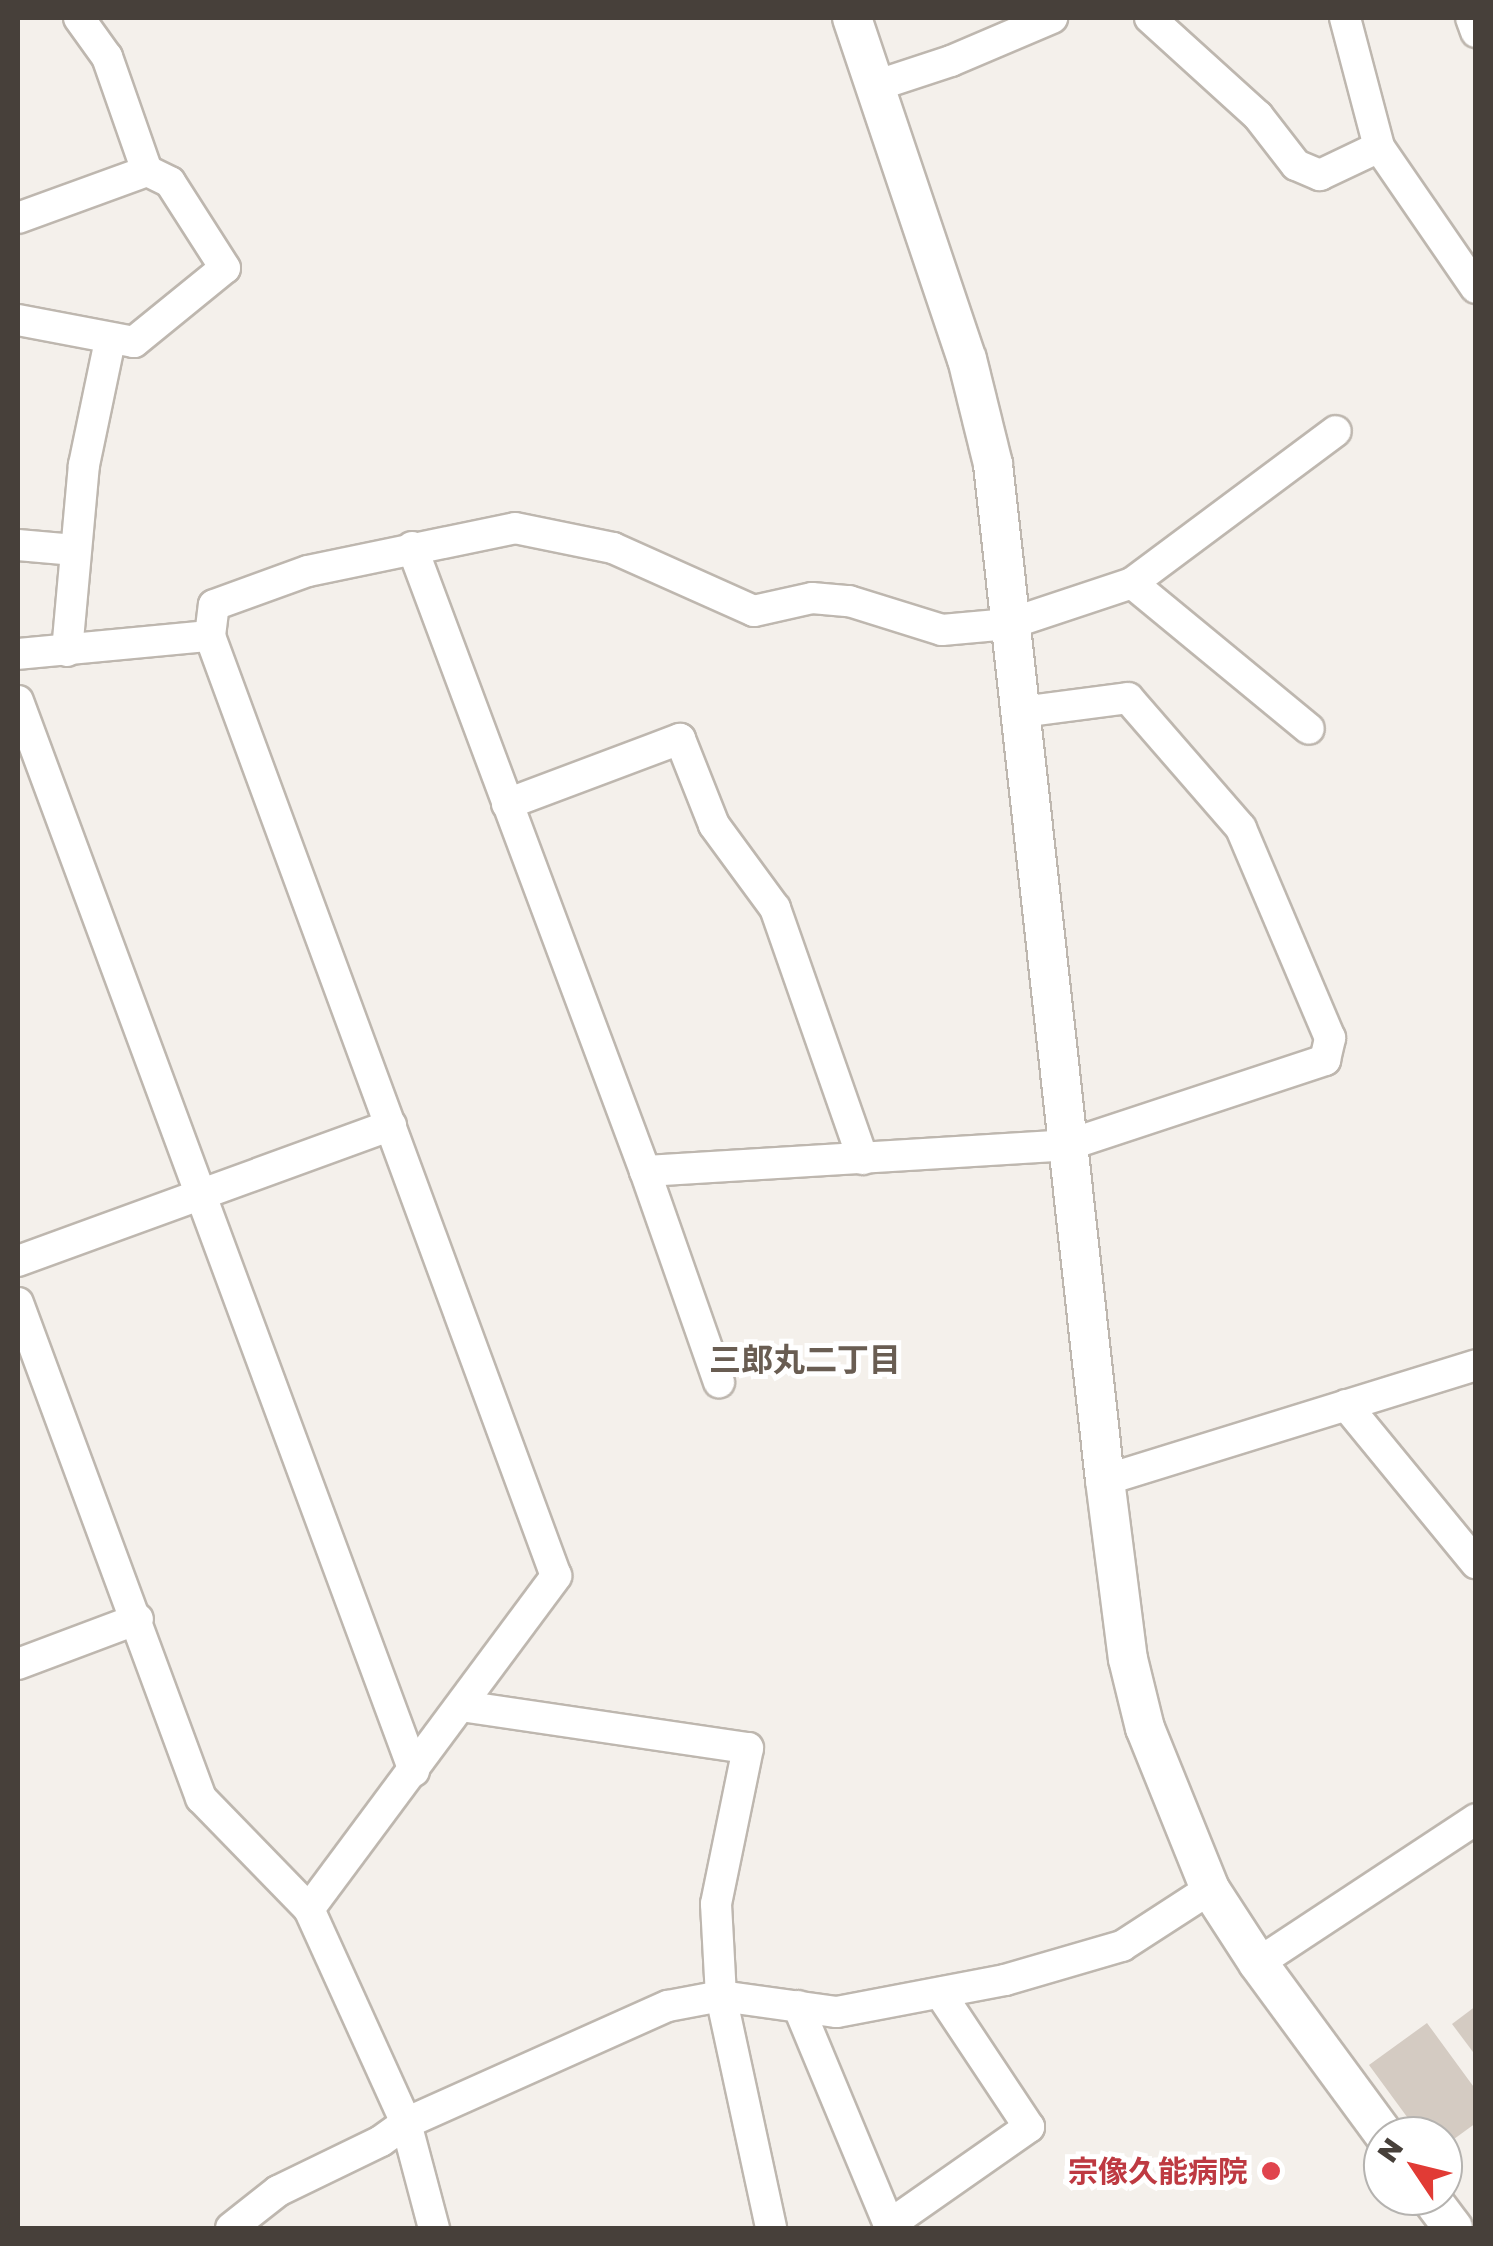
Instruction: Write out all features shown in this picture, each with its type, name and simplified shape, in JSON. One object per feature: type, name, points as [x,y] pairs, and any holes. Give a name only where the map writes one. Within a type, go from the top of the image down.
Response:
[{"type":"street","points":[[79,18],[107,57],[147,172]]},
{"type":"street","points":[[852,18],[967,358],[993,464],[1105,1480],[1128,1659],[1145,1728],[1210,1889],[1258,1963],[1370,2116]]},
{"type":"street","points":[[875,86],[968,54],[1052,18]]},
{"type":"street","points":[[1150,18],[1258,116],[1296,164],[1320,175],[1379,147]]},
{"type":"street","points":[[1345,18],[1379,147],[1476,288]]},
{"type":"street","points":[[1471,18],[1476,32]]},
{"type":"street","points":[[18,218],[147,172],[170,182],[225,268],[134,342],[110,341],[20,314]]},
{"type":"street","points":[[67,651],[84,464],[110,341]]},
{"type":"street","points":[[309,1909],[556,1576],[210,636],[214,605],[308,571],[515,528],[613,548],[754,611],[812,598],[878,607],[942,630],[1009,624],[1132,583],[1336,430]]},
{"type":"street","points":[[18,545],[75,550]]},
{"type":"street","points":[[412,548],[645,1171],[719,1382]]},
{"type":"street","points":[[1132,583],[1309,729]]},
{"type":"street","points":[[18,654],[210,636]]},
{"type":"street","points":[[645,1171],[1068,1145],[1325,1060],[1330,1038],[1241,828],[1128,698],[1022,712]]},
{"type":"street","points":[[18,701],[414,1772]]},
{"type":"street","points":[[507,804],[680,739],[714,825],[775,908],[863,1159]]},
{"type":"street","points":[[18,1260],[391,1125]]},
{"type":"street","points":[[18,1303],[138,1619],[200,1798],[309,1909],[406,2123],[434,2228]]},
{"type":"street","points":[[1105,1480],[1476,1365]]},
{"type":"street","points":[[1346,1405],[1476,1563]]},
{"type":"street","points":[[18,1664],[138,1619]]},
{"type":"street","points":[[462,1706],[748,1748],[716,1904],[721,1996],[771,2228]]},
{"type":"street","points":[[1258,1963],[1476,1819]]},
{"type":"street","points":[[231,2228],[278,2190],[380,2142],[406,2123],[668,2006],[721,1996],[838,2012],[940,1994],[1122,1946],[1210,1889]]},
{"type":"street","points":[[798,2006],[889,2225],[1029,2127],[940,1994]]},
{"type":"building","points":[[1476,2006],[1476,2056],[1452,2024]]},
{"type":"building","points":[[1427,2023],[1476,2090],[1476,2123],[1463,2132],[1463,2116],[1406,2116],[1369,2065]]},
{"type":"place","name":"宗像久能病院","points":[[1271,2171]]},
{"type":"district","name":"三郎丸二丁目","points":[[805,1359]]}]
